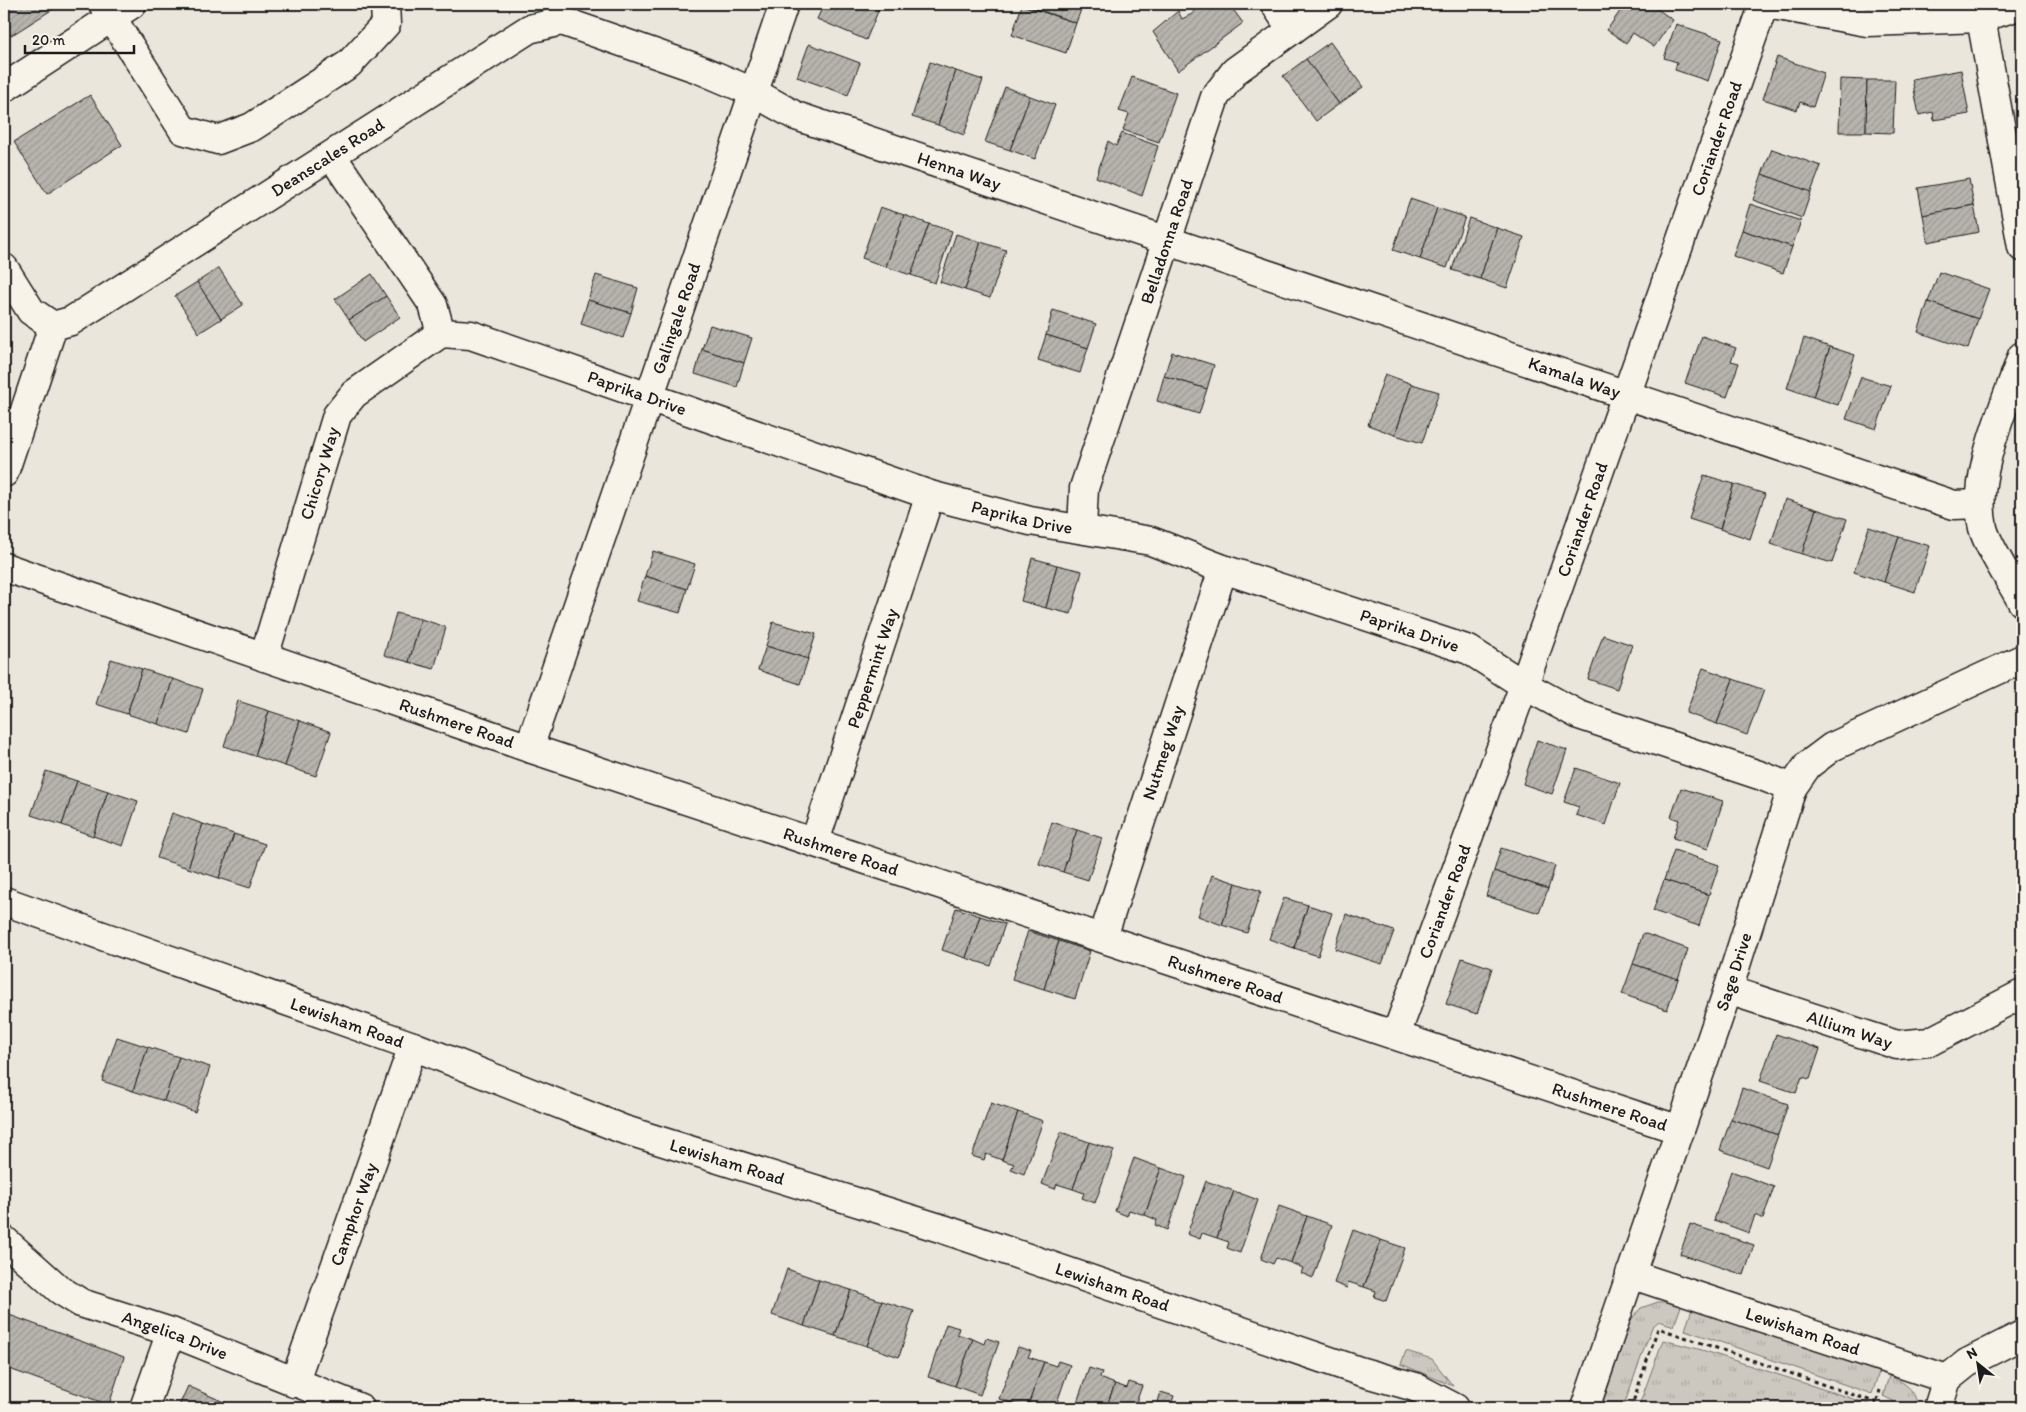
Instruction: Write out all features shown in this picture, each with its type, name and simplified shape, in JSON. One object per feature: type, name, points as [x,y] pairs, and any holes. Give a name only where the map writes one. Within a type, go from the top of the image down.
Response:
[{"type":"street","points":[[4,88],[116,8],[183,130],[218,140],[252,127],[350,64],[386,24],[385,4]]},
{"type":"street","name":"Galingale Road","points":[[530,748],[784,4]]},
{"type":"street","points":[[1275,4],[1292,30]]},
{"type":"street","name":"Belladonna Road","points":[[1082,529],[1084,488],[1168,242],[1215,96],[1235,71],[1328,4]]},
{"type":"street","points":[[1766,4],[1867,22],[1981,18],[2022,5]]},
{"type":"street","name":"Coriander Road","points":[[1396,1035],[1524,685],[1625,396],[1766,4]]},
{"type":"street","points":[[1981,18],[2022,247]]},
{"type":"street","name":"Deanscales Road","points":[[53,326],[71,321],[332,156],[529,28],[562,21],[699,69],[753,92]]},
{"type":"street","name":"Henna Way","points":[[753,92],[796,116],[1168,242]]},
{"type":"street","points":[[332,156],[434,305],[441,333]]},
{"type":"street","name":"Kamala Way","points":[[1168,242],[1954,505],[1980,504]]},
{"type":"street","points":[[4,268],[31,311],[53,326],[4,472]]},
{"type":"street","name":"Paprika Drive","points":[[441,333],[471,335],[930,495],[1030,521],[1151,541],[1223,569],[1468,650],[1524,685],[1579,715],[1762,776],[1792,788]]},
{"type":"street","name":"Chicory Way","points":[[264,657],[337,415],[354,394],[441,333]]},
{"type":"street","points":[[2022,356],[1982,476],[1980,504],[1984,530],[2022,602]]},
{"type":"street","name":"Peppermint Way","points":[[815,841],[930,495]]},
{"type":"street","name":"Rushmere Road","points":[[4,567],[530,748],[815,841],[1680,1130]]},
{"type":"street","name":"Nutmeg Way","points":[[1103,937],[1223,569]]},
{"type":"street","name":"Sage Drive","points":[[1585,1408],[1728,990],[1792,788],[1808,765],[1832,746],[2022,659]]},
{"type":"street","name":"Lewisham Road","points":[[4,901],[413,1046],[622,1129],[943,1229],[1359,1371],[1415,1387],[1455,1408]]},
{"type":"street","name":"Allium Way","points":[[1728,990],[1897,1045],[1929,1042],[2022,994]]},
{"type":"street","name":"Camphor Way","points":[[294,1383],[413,1046]]},
{"type":"street","name":"Angelica Drive","points":[[4,1240],[60,1290],[81,1303],[171,1332],[360,1408]]},
{"type":"street","name":"Lewisham Road","points":[[1630,1274],[1948,1379]]},
{"type":"street","points":[[144,1408],[171,1332]]},
{"type":"street","points":[[1938,1408],[1948,1379],[1967,1363],[2022,1335]]},
{"type":"path","points":[[1631,1408],[1658,1328],[1892,1408]]},
{"type":"green space","points":[[1658,1302],[1668,1302],[1681,1306],[1674,1326],[1659,1321],[1652,1327],[1623,1408],[1601,1408],[1630,1321],[1641,1308]]},
{"type":"green space","points":[[1692,1309],[1879,1372],[1872,1394],[1685,1330]]},
{"type":"green space","points":[[1663,1340],[1702,1350],[1881,1408],[1638,1408]]},
{"type":"green space","points":[[1406,1351],[1432,1359],[1453,1386],[1401,1364]]},
{"type":"green space","points":[[1889,1376],[1900,1381],[1912,1391],[1918,1408],[1897,1408],[1893,1401],[1883,1396]]},
{"type":"building","points":[[4,4],[61,4],[4,40]]},
{"type":"building","points":[[824,4],[866,4],[879,9],[866,40],[817,19]]},
{"type":"building","points":[[1023,4],[1083,4],[1076,23]]},
{"type":"building","points":[[1189,4],[1229,4],[1243,23],[1178,71],[1153,32],[1178,11],[1182,19],[1194,13]]},
{"type":"building","points":[[1625,4],[1650,4],[1673,20],[1654,47],[1633,33],[1626,43],[1607,30]]},
{"type":"building","points":[[1022,5],[1076,23],[1066,53],[1012,35]]},
{"type":"building","points":[[1676,24],[1722,39],[1708,81],[1675,70],[1677,62],[1664,58]]},
{"type":"building","points":[[1330,42],[1363,87],[1339,104],[1306,59]]},
{"type":"building","points":[[809,44],[860,63],[848,95],[797,77]]},
{"type":"building","points":[[1777,57],[1824,73],[1813,107],[1800,102],[1797,110],[1763,99]]},
{"type":"building","points":[[1306,59],[1339,104],[1316,121],[1283,76]]},
{"type":"building","points":[[930,62],[956,71],[938,125],[912,117]]},
{"type":"building","points":[[1961,70],[1969,114],[1934,120],[1933,112],[1919,115],[1912,79]]},
{"type":"building","points":[[956,71],[983,80],[964,135],[938,125]]},
{"type":"building","points":[[1132,77],[1176,93],[1159,142],[1123,130],[1129,114],[1119,111]]},
{"type":"building","points":[[1840,79],[1867,80],[1866,132],[1839,132]]},
{"type":"building","points":[[1867,80],[1895,80],[1893,133],[1866,132]]},
{"type":"building","points":[[1005,87],[1030,96],[1010,150],[985,142]]},
{"type":"building","points":[[90,95],[122,145],[47,194],[14,142]]},
{"type":"building","points":[[1030,96],[1055,105],[1035,159],[1010,150]]},
{"type":"building","points":[[1122,133],[1158,146],[1142,196],[1096,177],[1108,141],[1116,146]]},
{"type":"building","points":[[1772,149],[1821,166],[1811,192],[1762,174]]},
{"type":"building","points":[[1762,174],[1811,192],[1802,218],[1753,200]]},
{"type":"building","points":[[1969,179],[1974,205],[1923,215],[1918,188]]},
{"type":"building","points":[[1410,199],[1437,208],[1420,259],[1393,250]]},
{"type":"building","points":[[1750,204],[1801,221],[1792,247],[1742,230]]},
{"type":"building","points":[[1974,205],[1979,232],[1928,242],[1923,215]]},
{"type":"building","points":[[880,207],[904,215],[886,267],[862,258]]},
{"type":"building","points":[[1437,208],[1465,217],[1447,268],[1420,259]]},
{"type":"building","points":[[904,215],[929,224],[911,275],[886,267]]},
{"type":"building","points":[[1469,218],[1497,228],[1480,279],[1452,270]]},
{"type":"building","points":[[929,224],[952,231],[935,283],[911,275]]},
{"type":"building","points":[[1497,228],[1524,237],[1507,288],[1480,279]]},
{"type":"building","points":[[1742,230],[1792,247],[1783,273],[1733,256]]},
{"type":"building","points":[[956,234],[981,242],[965,290],[940,282]]},
{"type":"building","points":[[981,242],[1006,250],[990,298],[965,290]]},
{"type":"building","points":[[219,268],[243,305],[221,319],[197,282]]},
{"type":"building","points":[[1939,272],[1989,289],[1978,319],[1928,302]]},
{"type":"building","points":[[372,274],[386,296],[349,320],[335,299]]},
{"type":"building","points":[[596,275],[638,288],[631,313],[588,300]]},
{"type":"building","points":[[197,282],[221,319],[199,333],[175,296]]},
{"type":"building","points":[[386,296],[400,317],[363,342],[349,320]]},
{"type":"building","points":[[588,300],[631,313],[623,338],[581,324]]},
{"type":"building","points":[[1928,302],[1978,319],[1968,349],[1918,332]]},
{"type":"building","points":[[1053,310],[1096,324],[1088,348],[1046,335]]},
{"type":"building","points":[[710,325],[752,338],[744,363],[702,349]]},
{"type":"building","points":[[1046,335],[1088,348],[1080,373],[1038,360]]},
{"type":"building","points":[[1702,336],[1736,348],[1731,361],[1739,363],[1727,397],[1685,383]]},
{"type":"building","points":[[1804,338],[1830,347],[1813,397],[1787,388]]},
{"type":"building","points":[[1830,347],[1855,355],[1838,405],[1813,397]]},
{"type":"building","points":[[702,349],[744,363],[737,387],[695,374]]},
{"type":"building","points":[[1172,352],[1214,365],[1207,389],[1164,376]]},
{"type":"building","points":[[1385,374],[1412,384],[1395,435],[1368,425]]},
{"type":"building","points":[[1164,376],[1207,389],[1199,414],[1157,401]]},
{"type":"building","points":[[1861,377],[1891,386],[1876,429],[1846,419]]},
{"type":"building","points":[[1412,384],[1439,392],[1422,443],[1395,435]]},
{"type":"building","points":[[1704,475],[1734,484],[1720,529],[1689,519]]},
{"type":"building","points":[[1734,484],[1765,494],[1750,539],[1720,529]]},
{"type":"building","points":[[1785,499],[1816,509],[1802,554],[1771,544]]},
{"type":"building","points":[[1816,509],[1847,519],[1832,563],[1802,554]]},
{"type":"building","points":[[1869,527],[1899,537],[1884,582],[1854,572]]},
{"type":"building","points":[[1899,537],[1930,546],[1915,592],[1884,582]]},
{"type":"building","points":[[653,551],[695,564],[687,589],[645,576]]},
{"type":"building","points":[[1032,558],[1057,565],[1046,608],[1021,601]]},
{"type":"building","points":[[1057,565],[1082,571],[1071,614],[1046,608]]},
{"type":"building","points":[[645,576],[687,589],[680,613],[637,601]]},
{"type":"building","points":[[396,613],[421,619],[409,662],[384,655]]},
{"type":"building","points":[[421,619],[446,627],[434,669],[409,662]]},
{"type":"building","points":[[773,622],[816,634],[808,659],[766,646]]},
{"type":"building","points":[[1603,635],[1632,645],[1617,689],[1588,679]]},
{"type":"building","points":[[766,646],[808,659],[800,684],[758,670]]},
{"type":"building","points":[[111,659],[142,669],[127,714],[96,704]]},
{"type":"building","points":[[1703,668],[1733,679],[1717,724],[1686,713]]},
{"type":"building","points":[[142,669],[173,679],[158,724],[127,714]]},
{"type":"building","points":[[173,679],[203,689],[189,734],[158,724]]},
{"type":"building","points":[[1733,679],[1764,690],[1747,735],[1717,724]]},
{"type":"building","points":[[238,701],[269,711],[255,756],[224,746]]},
{"type":"building","points":[[269,711],[300,721],[285,766],[255,756]]},
{"type":"building","points":[[300,721],[331,732],[316,776],[285,766]]},
{"type":"building","points":[[1537,740],[1567,750],[1552,794],[1523,784]]},
{"type":"building","points":[[1576,768],[1620,783],[1606,825],[1576,815],[1579,807],[1564,802]]},
{"type":"building","points":[[46,771],[77,781],[62,825],[31,815]]},
{"type":"building","points":[[77,781],[108,791],[93,836],[62,825]]},
{"type":"building","points":[[1681,788],[1723,801],[1708,849],[1673,838],[1679,820],[1671,817]]},
{"type":"building","points":[[108,791],[138,801],[123,846],[93,836]]},
{"type":"building","points":[[172,813],[203,824],[188,868],[157,858]]},
{"type":"building","points":[[1052,822],[1077,830],[1063,872],[1039,864]]},
{"type":"building","points":[[203,824],[234,834],[219,878],[188,868]]},
{"type":"building","points":[[1077,830],[1102,838],[1088,880],[1063,872]]},
{"type":"building","points":[[234,834],[265,844],[250,888],[219,878]]},
{"type":"building","points":[[1501,848],[1555,866],[1548,889],[1494,871]]},
{"type":"building","points":[[1674,850],[1719,865],[1709,895],[1664,880]]},
{"type":"building","points":[[1494,871],[1548,889],[1539,913],[1486,896]]},
{"type":"building","points":[[1212,875],[1236,883],[1222,925],[1198,916]]},
{"type":"building","points":[[1664,880],[1709,895],[1699,926],[1653,911]]},
{"type":"building","points":[[1236,883],[1261,891],[1247,933],[1222,925]]},
{"type":"building","points":[[1284,898],[1308,905],[1294,948],[1269,939]]},
{"type":"building","points":[[1308,905],[1332,913],[1318,956],[1294,948]]},
{"type":"building","points":[[956,908],[980,916],[966,958],[942,950]]},
{"type":"building","points":[[1346,914],[1394,931],[1382,964],[1335,949]]},
{"type":"building","points":[[980,916],[1005,924],[991,966],[966,958]]},
{"type":"building","points":[[1028,931],[1059,941],[1044,989],[1012,979]]},
{"type":"building","points":[[1643,933],[1688,949],[1678,979],[1633,964]]},
{"type":"building","points":[[1059,941],[1090,951],[1075,999],[1044,989]]},
{"type":"building","points":[[1462,958],[1492,968],[1477,1014],[1446,1004]]},
{"type":"building","points":[[1633,964],[1678,979],[1667,1010],[1622,994]]},
{"type":"building","points":[[1776,1034],[1820,1049],[1810,1079],[1802,1077],[1796,1093],[1760,1081]]},
{"type":"building","points":[[117,1037],[148,1047],[133,1091],[102,1081]]},
{"type":"building","points":[[148,1047],[179,1057],[164,1101],[133,1091]]},
{"type":"building","points":[[179,1057],[210,1067],[195,1112],[164,1101]]},
{"type":"building","points":[[1742,1088],[1788,1104],[1778,1135],[1731,1119]]},
{"type":"building","points":[[991,1103],[1018,1112],[1002,1160],[986,1154],[984,1160],[972,1156]]},
{"type":"building","points":[[1018,1112],[1043,1121],[1024,1174],[1011,1169],[1014,1164],[1002,1160]]},
{"type":"building","points":[[1731,1119],[1778,1135],[1767,1167],[1720,1150]]},
{"type":"building","points":[[1061,1132],[1089,1142],[1073,1189],[1057,1184],[1055,1189],[1042,1184]]},
{"type":"building","points":[[1089,1142],[1114,1150],[1095,1203],[1082,1198],[1084,1193],[1073,1189]]},
{"type":"building","points":[[1134,1158],[1161,1168],[1145,1215],[1129,1210],[1127,1216],[1115,1211]]},
{"type":"building","points":[[1161,1168],[1186,1177],[1167,1230],[1155,1225],[1157,1220],[1145,1215]]},
{"type":"building","points":[[1731,1171],[1774,1187],[1763,1219],[1755,1215],[1749,1233],[1714,1220]]},
{"type":"building","points":[[1206,1181],[1234,1191],[1217,1238],[1202,1233],[1200,1239],[1187,1234]]},
{"type":"building","points":[[1234,1191],[1258,1200],[1240,1253],[1227,1248],[1229,1242],[1217,1238]]},
{"type":"building","points":[[1279,1206],[1307,1216],[1291,1263],[1276,1258],[1273,1264],[1261,1259]]},
{"type":"building","points":[[1307,1216],[1332,1225],[1313,1278],[1301,1273],[1303,1268],[1291,1263]]},
{"type":"building","points":[[1690,1224],[1754,1245],[1744,1275],[1680,1254]]},
{"type":"building","points":[[1353,1230],[1381,1240],[1364,1287],[1348,1282],[1347,1288],[1334,1283]]},
{"type":"building","points":[[1381,1240],[1405,1248],[1386,1301],[1374,1297],[1376,1291],[1364,1287]]},
{"type":"building","points":[[787,1269],[819,1280],[804,1326],[772,1315]]},
{"type":"building","points":[[819,1280],[851,1290],[835,1336],[804,1326]]},
{"type":"building","points":[[851,1290],[882,1301],[867,1346],[835,1336]]},
{"type":"building","points":[[882,1301],[914,1311],[899,1357],[867,1346]]},
{"type":"building","points":[[4,1313],[124,1357],[109,1405],[4,1367]]},
{"type":"building","points":[[946,1324],[959,1328],[957,1334],[973,1339],[955,1386],[928,1377]]},
{"type":"building","points":[[986,1338],[999,1342],[980,1395],[955,1386],[973,1339],[984,1344]]},
{"type":"building","points":[[1018,1347],[1031,1351],[1028,1357],[1044,1362],[1027,1408],[999,1399]]},
{"type":"building","points":[[1058,1361],[1070,1365],[1055,1408],[1027,1408],[1044,1362],[1056,1366]]},
{"type":"building","points":[[1089,1368],[1102,1372],[1100,1378],[1115,1384],[1106,1408],[1075,1408]]},
{"type":"building","points":[[1129,1382],[1142,1386],[1134,1408],[1106,1408],[1115,1384],[1127,1388]]},
{"type":"building","points":[[188,1386],[226,1403],[224,1408],[178,1408]]},
{"type":"building","points":[[1161,1392],[1174,1396],[1172,1402],[1187,1408],[1156,1408]]}]
